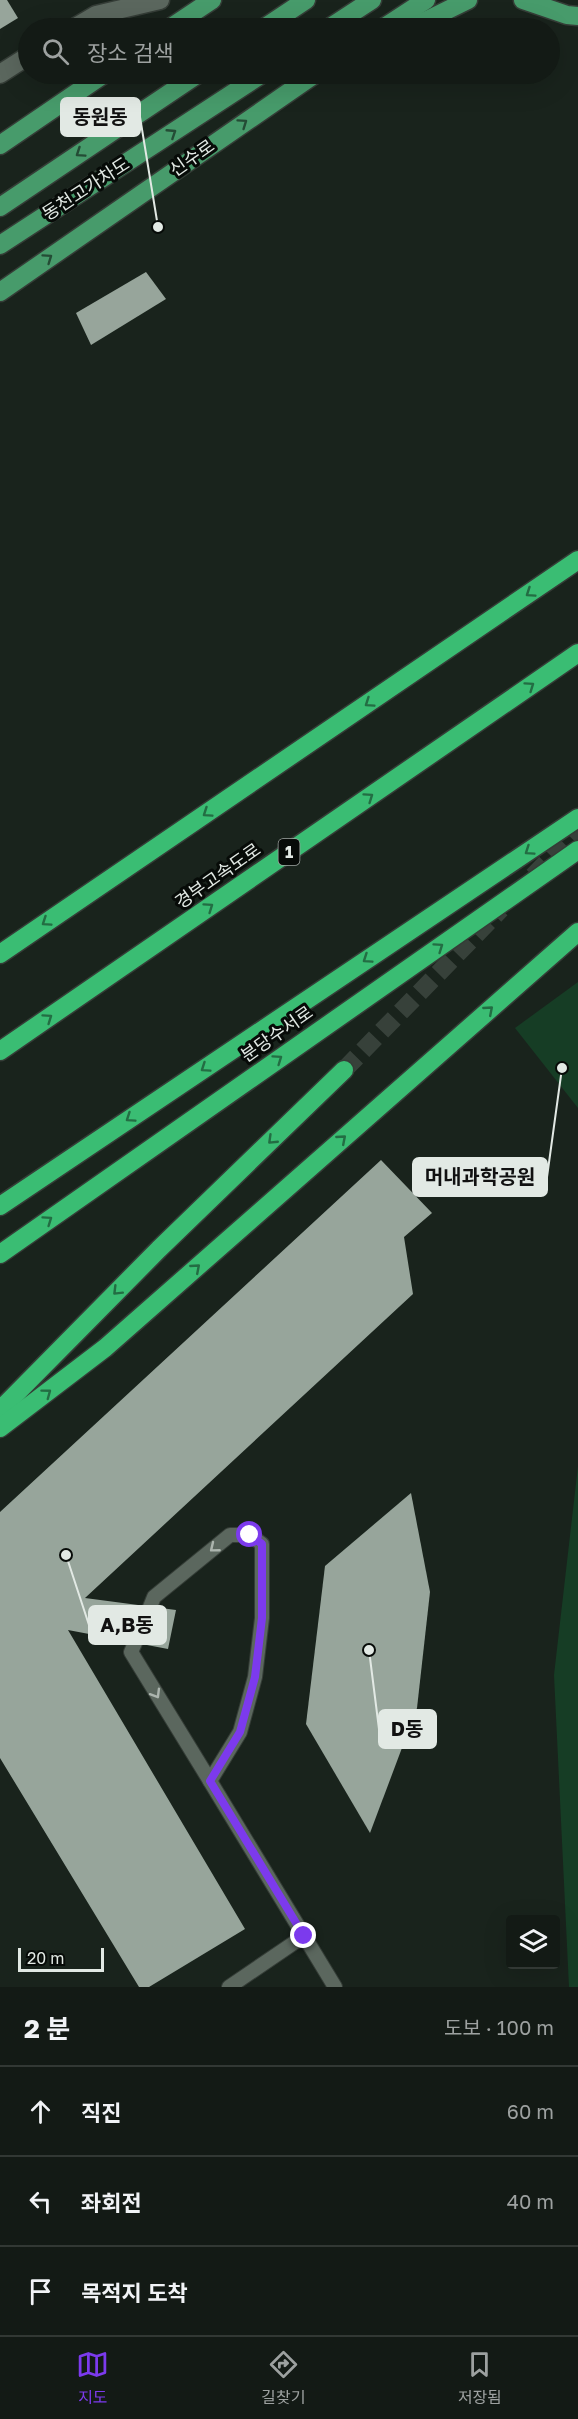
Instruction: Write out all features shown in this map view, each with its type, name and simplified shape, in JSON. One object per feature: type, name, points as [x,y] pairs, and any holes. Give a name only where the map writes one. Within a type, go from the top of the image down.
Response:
[{"type":"highway","points":[[0,954],[578,560]]},
{"type":"highway","name":"경부고속도로","points":[[0,1051],[578,653]]},
{"type":"highway","name":"분당수서로","points":[[0,1206],[578,818]]},
{"type":"highway","name":"분당수서로","points":[[0,1254],[578,850]]},
{"type":"highway","points":[[0,1428],[105,1348],[578,932]]},
{"type":"highway","points":[[0,1410],[159,1249],[344,1070]]},
{"type":"main road","points":[[185,18],[212,0]]},
{"type":"main road","points":[[279,18],[306,0]]},
{"type":"main road","points":[[344,18],[372,0]]},
{"type":"main road","points":[[398,18],[426,0]]},
{"type":"main road","points":[[431,18],[468,0]]},
{"type":"main road","points":[[523,0],[567,15],[578,16]]},
{"type":"main road","points":[[0,145],[89,84]]},
{"type":"main road","name":"동천고가차도","points":[[0,207],[183,84]]},
{"type":"main road","name":"동천고가차도","points":[[0,245],[247,84]]},
{"type":"main road","points":[[295,87],[300,84]]},
{"type":"main road","points":[[295,87],[301,84]]},
{"type":"main road","name":"신수로","points":[[0,292],[295,87]]},
{"type":"street","points":[[91,18],[160,0]]},
{"type":"street","points":[[0,74],[18,62]]},
{"type":"lane","points":[[150,1607],[154,1597],[230,1535],[250,1535],[262,1544],[262,1618],[255,1677],[240,1732],[210,1781]]},
{"type":"lane","points":[[135,1643],[131,1652],[335,1987]]},
{"type":"lane","points":[[229,1987],[304,1936]]},
{"type":"green space","points":[[578,982],[578,1108],[515,1028]]},
{"type":"green space","points":[[578,1466],[578,1987],[569,1987],[554,1675]]},
{"type":"building","points":[[0,0],[7,0],[18,18],[0,29]]},
{"type":"building","points":[[146,272],[166,299],[91,345],[76,313]]},
{"type":"building","points":[[381,1160],[432,1213],[404,1237],[413,1294],[85,1598],[176,1610],[168,1649],[68,1630],[245,1929],[149,1987],[139,1987],[0,1758],[0,1512]]},
{"type":"building","points":[[411,1493],[430,1592],[417,1708],[370,1833],[306,1724],[325,1566]]},
{"type":"tunnel","points":[[533,876],[578,830]]},
{"type":"tunnel","points":[[344,1070],[501,909]]},
{"type":"place","name":"동원동","points":[[158,227]]},
{"type":"place","name":"머내과학공원","points":[[562,1068]]},
{"type":"place","name":"A,B동","points":[[66,1555]]},
{"type":"place","name":"D동","points":[[369,1650]]},
{"type":"route","points":[[250,1535],[262,1544],[262,1618],[255,1677],[240,1732],[210,1781],[304,1936]]}]
